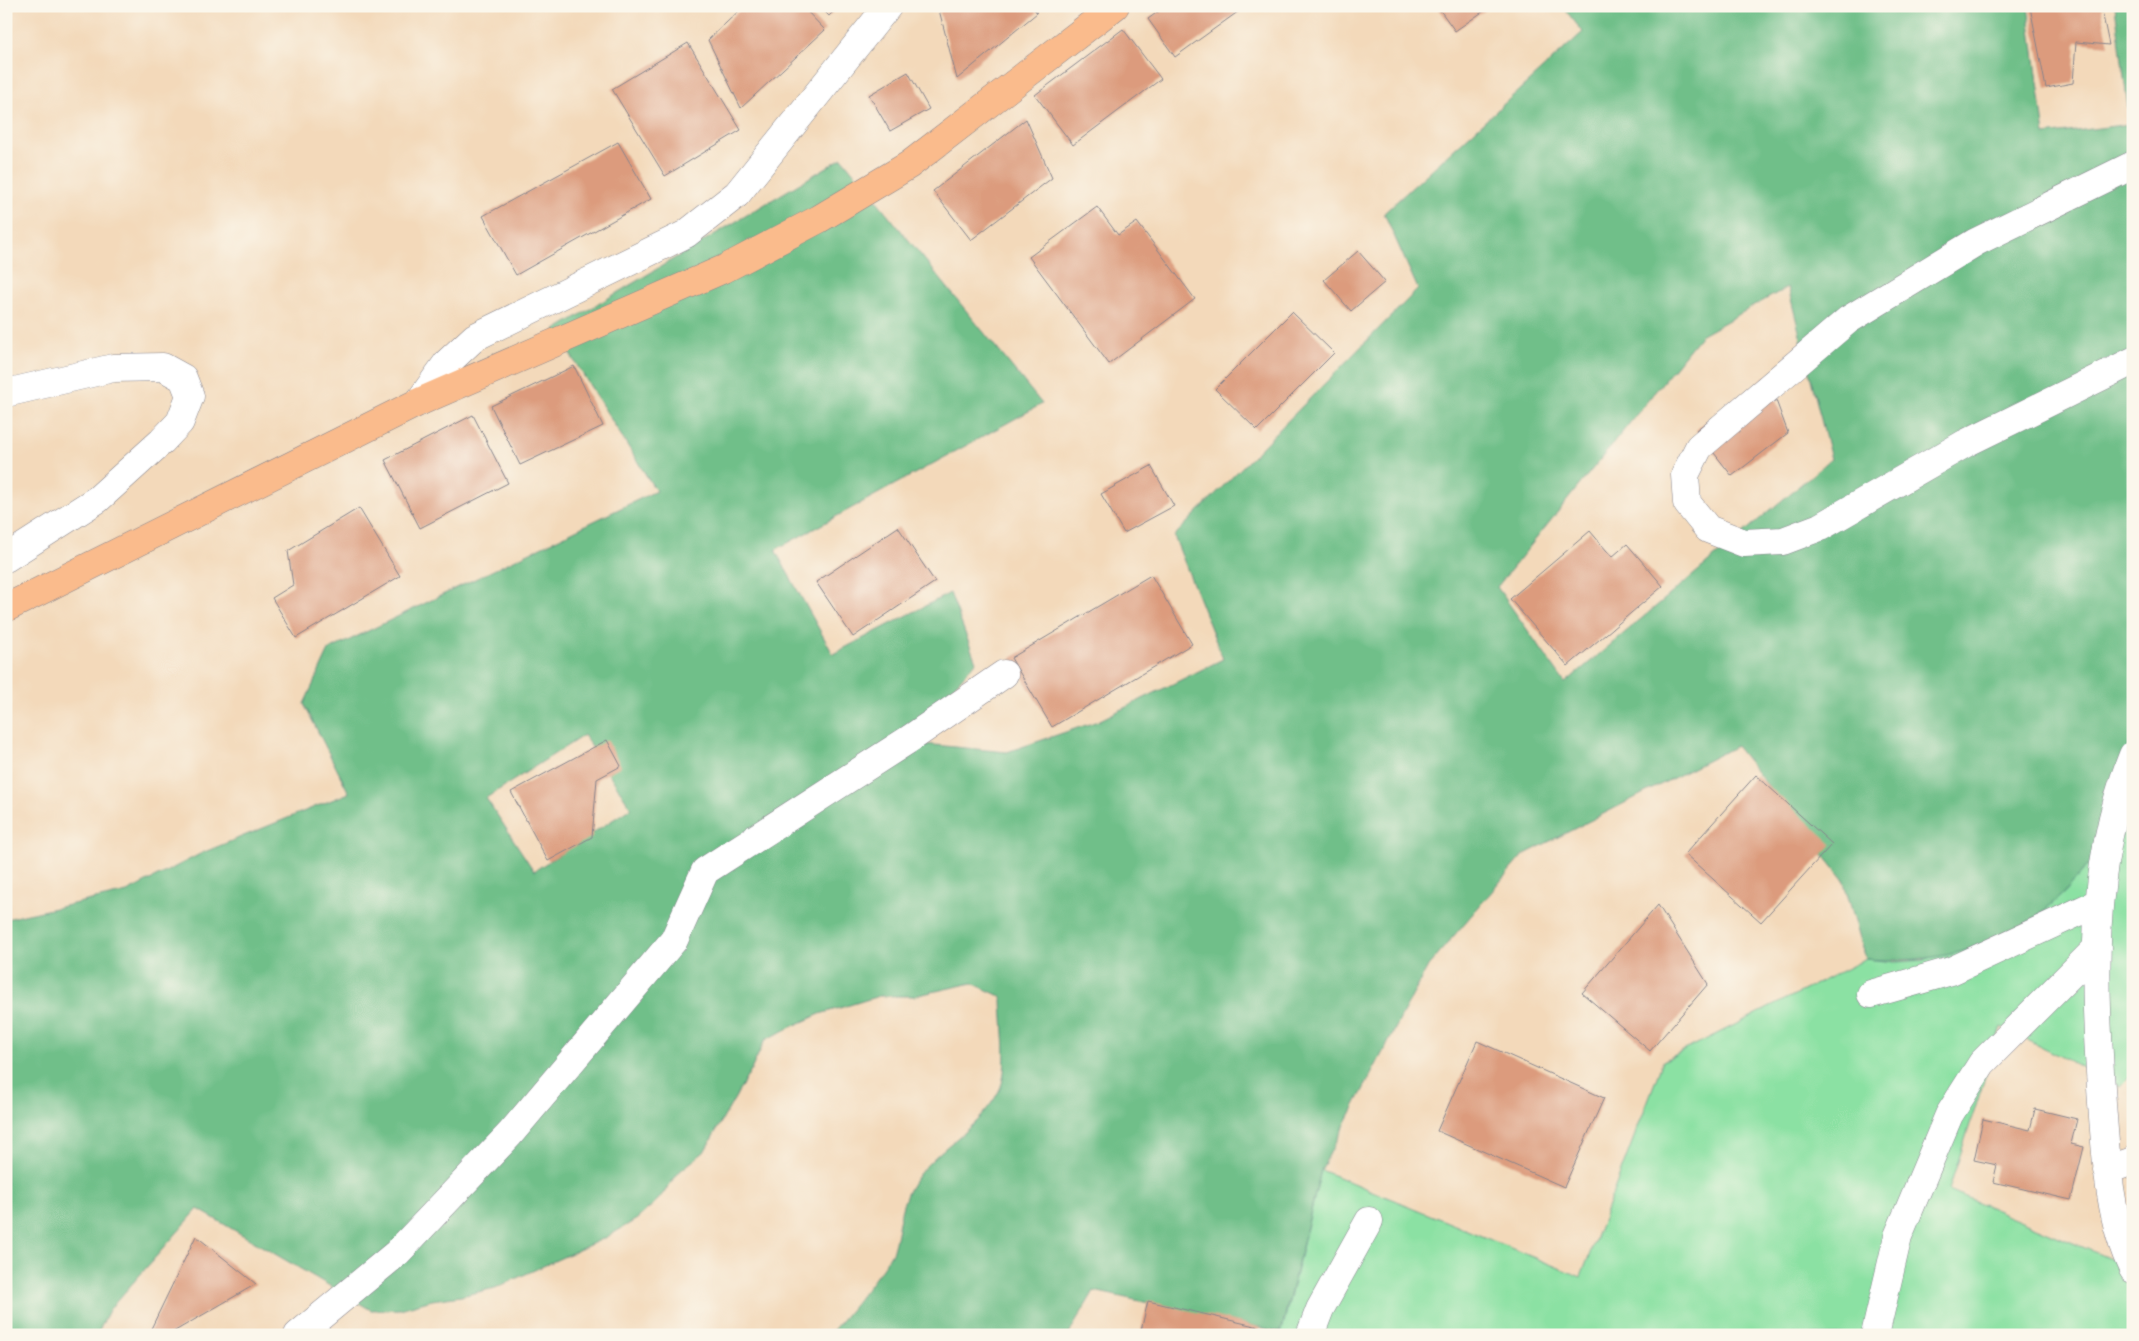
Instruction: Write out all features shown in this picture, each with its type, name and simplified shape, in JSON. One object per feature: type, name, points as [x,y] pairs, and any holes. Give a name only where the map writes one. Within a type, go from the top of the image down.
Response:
[{"type":"main road","points":[[6,608],[419,402],[726,268],[819,219],[909,165],[1115,6]]},
{"type":"street","points":[[419,402],[447,363],[475,337],[686,234],[737,194],[888,6]]},
{"type":"street","points":[[2133,166],[1976,242],[1848,320],[1699,447],[1685,475],[1687,503],[1708,529],[1744,542],[1782,541],[1820,527],[1966,443],[2133,361]]},
{"type":"street","points":[[6,393],[113,368],[163,367],[183,378],[190,396],[180,422],[98,499],[6,558]]},
{"type":"street","points":[[298,1335],[397,1253],[510,1134],[674,940],[705,871],[911,738],[1004,674]]},
{"type":"street","points":[[2133,755],[2120,788],[2110,827],[2098,903],[2097,948],[2098,1039],[2107,1170],[2124,1252],[2133,1269]]},
{"type":"street","points":[[1871,994],[1951,971],[2098,903]]},
{"type":"street","points":[[1875,1335],[1898,1236],[1948,1115],[1982,1064],[2097,948]]},
{"type":"street","points":[[2107,1170],[2133,1161]]},
{"type":"street","points":[[1310,1335],[1320,1309],[1370,1221]]},
{"type":"green space","points":[[1562,6],[2028,6],[2045,135],[2130,124],[2115,6],[2133,6],[2133,735],[2128,747],[2110,822],[2103,840],[2077,878],[2056,900],[2033,919],[2008,934],[1982,945],[1926,958],[1866,959],[1843,879],[1736,746],[1523,855],[1428,966],[1321,1170],[1281,1332],[1094,1291],[1068,1335],[828,1335],[863,1294],[890,1257],[906,1196],[919,1174],[979,1118],[999,1091],[1005,1059],[1002,997],[972,983],[914,996],[879,996],[820,1014],[765,1040],[751,1070],[704,1152],[680,1171],[658,1200],[637,1219],[607,1237],[495,1288],[432,1300],[400,1309],[371,1310],[198,1209],[109,1310],[97,1335],[6,1335],[6,919],[127,892],[202,853],[349,793],[304,704],[329,650],[656,491],[555,330],[842,158],[1042,404],[775,550],[833,654],[950,593],[976,662],[903,742],[1007,752],[1098,721],[1223,659],[1174,536],[1418,289],[1384,213],[1583,32]],"holes":[[[1788,287],[1831,459],[1565,683],[1497,587],[1700,336]],[[584,735],[631,808],[534,871],[486,798]]]},
{"type":"green space","points":[[2133,735],[2133,1073],[2120,1086],[2001,1027],[1949,1190],[2113,1260],[2133,1296],[2133,1335],[1281,1335],[1321,1170],[1581,1277],[1663,1061],[1866,959],[1895,962],[1924,960],[2040,914],[2066,891],[2088,864]]},
{"type":"building","points":[[744,6],[802,6],[825,30],[741,108],[708,40]]},
{"type":"building","points":[[819,6],[839,6],[829,16]]},
{"type":"building","points":[[938,6],[1032,6],[1037,13],[957,79]]},
{"type":"building","points":[[1166,6],[1246,6],[1175,57],[1148,19]]},
{"type":"building","points":[[1437,6],[1491,6],[1455,31]]},
{"type":"building","points":[[2101,6],[2109,45],[2076,42],[2073,83],[2046,88],[2030,7]]},
{"type":"building","points":[[1123,29],[1161,79],[1073,145],[1035,95]]},
{"type":"building","points":[[688,43],[741,130],[665,176],[612,89]]},
{"type":"building","points":[[908,72],[929,109],[890,131],[869,95]]},
{"type":"building","points":[[1026,119],[1052,178],[971,240],[933,191]]},
{"type":"building","points":[[618,142],[651,199],[516,275],[483,216]]},
{"type":"building","points":[[1097,207],[1118,235],[1137,222],[1195,299],[1109,364],[1029,257]]},
{"type":"building","points":[[1358,251],[1385,282],[1351,311],[1324,280]]},
{"type":"building","points":[[1292,312],[1334,353],[1257,430],[1215,389]]},
{"type":"building","points":[[574,366],[603,426],[520,465],[491,406]]},
{"type":"building","points":[[1767,376],[1788,433],[1732,476],[1696,430]]},
{"type":"building","points":[[473,415],[508,483],[420,528],[385,460]]},
{"type":"building","points":[[1151,466],[1174,506],[1124,533],[1101,494]]},
{"type":"building","points":[[359,508],[400,576],[296,638],[272,598],[293,585],[288,551]]},
{"type":"building","points":[[898,527],[935,582],[853,637],[816,582]]},
{"type":"building","points":[[1590,531],[1612,557],[1627,544],[1663,586],[1568,666],[1510,599]]},
{"type":"building","points":[[1151,575],[1192,644],[1052,727],[1011,658]]},
{"type":"building","points":[[607,740],[621,766],[597,779],[592,837],[548,861],[511,792]]},
{"type":"building","points":[[1756,775],[1832,844],[1761,922],[1685,854]]},
{"type":"building","points":[[1658,905],[1708,984],[1650,1051],[1582,993]]},
{"type":"building","points":[[1477,1041],[1604,1098],[1564,1187],[1437,1131]]},
{"type":"building","points":[[2035,1109],[2077,1119],[2071,1144],[2084,1147],[2071,1200],[1993,1182],[1997,1165],[1974,1160],[1983,1119],[2030,1130]]},
{"type":"building","points":[[196,1236],[256,1284],[168,1335],[148,1335]]},
{"type":"building","points":[[1148,1301],[1259,1327],[1257,1335],[1140,1335]]}]
